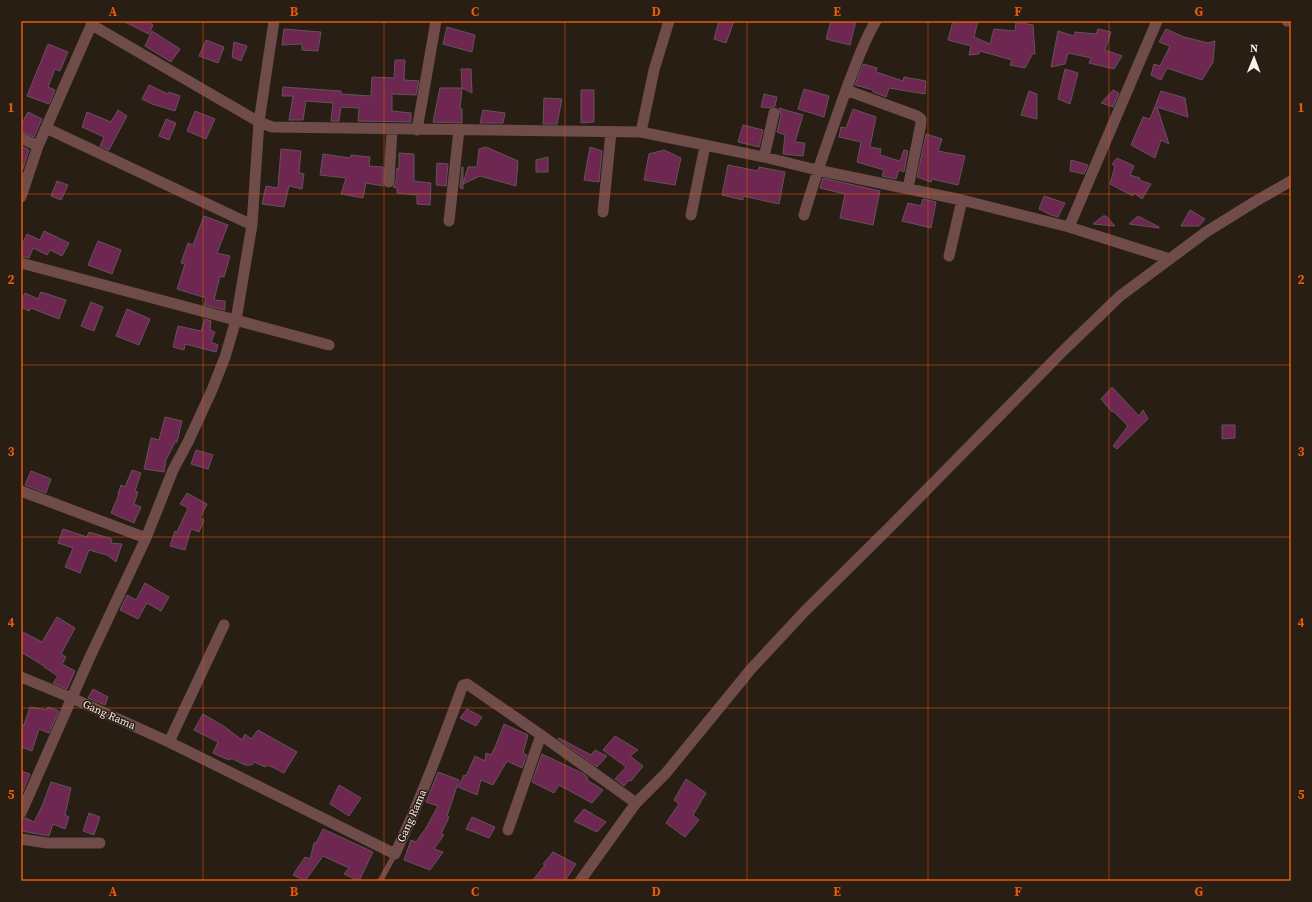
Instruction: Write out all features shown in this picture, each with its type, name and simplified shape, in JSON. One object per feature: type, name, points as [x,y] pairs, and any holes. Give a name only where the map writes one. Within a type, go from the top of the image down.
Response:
[{"type":"street","points":[[21,813],[89,659],[146,538],[173,470],[188,442],[212,390],[225,357],[236,320],[252,225],[259,122],[274,21]]},
{"type":"street","points":[[417,130],[436,21]]},
{"type":"street","points":[[641,132],[654,70],[669,21]]},
{"type":"street","points":[[804,215],[817,170],[846,90],[869,31],[876,21]]},
{"type":"street","points":[[1069,227],[1157,21]]},
{"type":"street","points":[[21,197],[38,146],[93,23],[259,122],[272,127],[641,132],[962,200],[1069,227],[1170,259]]},
{"type":"street","points":[[846,90],[917,116],[921,119],[908,188]]},
{"type":"street","points":[[764,157],[774,113]]},
{"type":"street","points":[[46,128],[252,225]]},
{"type":"street","points":[[389,182],[392,129]]},
{"type":"street","points":[[449,221],[459,130]]},
{"type":"street","points":[[603,212],[611,132]]},
{"type":"street","points":[[21,138],[38,146]]},
{"type":"street","points":[[691,216],[705,146]]},
{"type":"street","points":[[580,881],[636,803],[666,773],[751,669],[805,611],[891,526],[1064,348],[1120,296],[1206,232],[1291,181]]},
{"type":"street","points":[[949,256],[962,200]]},
{"type":"street","points":[[21,263],[329,345]]},
{"type":"street","points":[[21,491],[146,538]]},
{"type":"street","points":[[169,742],[224,625]]},
{"type":"street","name":"Gang Rama","points":[[21,677],[72,698],[169,742],[395,854],[415,812],[462,685],[467,684],[472,686],[636,803]]},
{"type":"street","points":[[508,830],[542,735]]},
{"type":"street","points":[[21,839],[47,844],[100,843]]},
{"type":"lane","points":[[380,881],[395,854]]},
{"type":"building","points":[[123,21],[146,21],[153,25],[149,34]]},
{"type":"building","points":[[719,21],[734,21],[726,43],[714,39]]},
{"type":"building","points":[[831,21],[856,21],[850,45],[826,39]]},
{"type":"building","points":[[953,21],[978,21],[974,37],[990,44],[994,29],[1015,31],[1016,22],[1033,25],[1035,54],[1033,53],[1025,68],[1010,65],[1012,60],[980,51],[979,54],[969,55],[971,46],[948,40]]},
{"type":"building","points":[[447,27],[475,35],[472,52],[443,44]]},
{"type":"building","points":[[284,29],[321,32],[318,51],[302,50],[302,44],[282,45]]},
{"type":"building","points":[[1098,29],[1111,32],[1105,50],[1122,56],[1114,69],[1089,63],[1091,58],[1068,53],[1065,64],[1051,67],[1058,31],[1074,36],[1075,32],[1096,34]]},
{"type":"building","points":[[1166,29],[1184,37],[1208,43],[1215,41],[1213,62],[1202,80],[1167,68],[1161,80],[1151,75],[1154,64],[1160,66],[1170,46],[1159,42]]},
{"type":"building","points":[[152,31],[180,49],[171,62],[145,46]]},
{"type":"building","points":[[206,40],[224,47],[218,63],[199,56]]},
{"type":"building","points":[[234,42],[247,46],[241,61],[232,57]]},
{"type":"building","points":[[48,44],[68,52],[60,71],[55,69],[48,87],[55,90],[49,104],[27,96]]},
{"type":"building","points":[[395,60],[405,60],[404,80],[419,81],[416,95],[392,94],[392,111],[411,113],[411,122],[358,121],[359,108],[341,107],[339,121],[331,121],[333,103],[306,101],[303,120],[289,120],[293,96],[282,96],[283,87],[341,91],[341,94],[371,96],[372,77],[394,78]]},
{"type":"building","points":[[863,64],[877,68],[876,72],[903,81],[904,77],[926,81],[925,94],[889,88],[886,97],[873,92],[873,90],[855,85]]},
{"type":"building","points":[[461,69],[471,69],[472,93],[462,88]]},
{"type":"building","points":[[1065,69],[1078,73],[1070,104],[1058,99]]},
{"type":"building","points":[[149,85],[168,94],[169,92],[180,96],[175,111],[152,104],[142,99]]},
{"type":"building","points":[[440,88],[462,88],[460,109],[462,109],[462,123],[433,122]]},
{"type":"building","points":[[804,89],[829,96],[824,117],[798,109]]},
{"type":"building","points":[[581,90],[594,90],[594,122],[581,123]]},
{"type":"building","points":[[1113,90],[1119,93],[1113,107],[1101,103]]},
{"type":"building","points":[[1029,91],[1037,94],[1037,119],[1021,115]]},
{"type":"building","points":[[1161,91],[1185,98],[1188,117],[1157,107],[1169,144],[1161,140],[1155,158],[1131,145],[1143,117],[1150,119]]},
{"type":"building","points":[[764,94],[777,97],[775,106],[769,108],[761,107]]},
{"type":"building","points":[[544,98],[562,99],[557,124],[543,124]]},
{"type":"building","points":[[779,108],[803,115],[795,142],[805,143],[803,156],[783,154],[785,135],[777,132],[781,115]]},
{"type":"building","points":[[853,109],[876,117],[870,147],[881,149],[880,155],[900,161],[904,150],[908,151],[904,172],[899,170],[896,179],[882,176],[884,170],[857,162],[861,142],[839,137],[841,127],[846,128]]},
{"type":"building","points":[[118,110],[127,116],[109,150],[100,146],[104,137],[82,127],[87,112],[111,122]]},
{"type":"building","points":[[483,110],[505,113],[503,123],[480,123]]},
{"type":"building","points":[[195,111],[215,119],[206,139],[187,131]]},
{"type":"building","points":[[28,112],[42,119],[34,137],[21,131],[21,125]]},
{"type":"building","points":[[166,119],[176,123],[169,140],[159,136]]},
{"type":"building","points":[[743,125],[763,130],[759,147],[738,142]]},
{"type":"building","points":[[926,134],[942,139],[938,151],[965,156],[958,185],[932,179],[931,182],[917,177]]},
{"type":"building","points":[[21,146],[29,150],[23,169],[21,169]]},
{"type":"building","points":[[486,147],[518,161],[516,186],[480,176],[463,184],[468,167],[477,167],[479,149]]},
{"type":"building","points":[[590,147],[602,151],[599,182],[584,180]]},
{"type":"building","points":[[281,149],[301,151],[299,173],[304,174],[302,189],[289,186],[284,207],[262,204],[266,186],[278,188]]},
{"type":"building","points":[[664,150],[681,158],[675,185],[644,180],[649,154]]},
{"type":"building","points":[[399,153],[414,154],[414,181],[431,183],[430,205],[417,204],[417,195],[397,193],[397,188],[393,187],[396,182],[397,168],[399,169]]},
{"type":"building","points":[[323,154],[350,158],[351,155],[370,157],[369,166],[383,167],[383,186],[366,183],[363,198],[341,194],[346,178],[320,175]]},
{"type":"building","points":[[548,157],[548,172],[536,172],[536,160]]},
{"type":"building","points":[[1117,158],[1134,166],[1130,175],[1151,184],[1142,199],[1134,193],[1133,196],[1110,184],[1115,166],[1112,164]]},
{"type":"building","points":[[1071,160],[1088,165],[1084,174],[1070,171]]},
{"type":"building","points":[[437,163],[448,164],[446,186],[436,185]]},
{"type":"building","points":[[728,165],[758,171],[759,167],[785,172],[779,204],[743,196],[743,200],[722,195]]},
{"type":"building","points":[[463,167],[463,189],[460,188]]},
{"type":"building","points":[[823,178],[880,191],[873,225],[840,218],[845,194],[820,188]]},
{"type":"building","points":[[57,181],[68,185],[61,200],[51,196]]},
{"type":"building","points":[[1044,196],[1065,203],[1058,217],[1039,209]]},
{"type":"building","points":[[923,199],[936,202],[931,228],[902,221],[908,203],[921,206]]},
{"type":"building","points":[[1190,210],[1205,219],[1199,226],[1181,226]]},
{"type":"building","points":[[204,216],[228,225],[217,253],[230,256],[224,277],[220,276],[214,300],[225,301],[225,310],[204,305],[206,298],[177,289],[185,264],[181,263],[188,243],[193,245]]},
{"type":"building","points":[[1103,216],[1106,216],[1115,226],[1093,224]]},
{"type":"building","points":[[1138,216],[1159,227],[1159,228],[1129,224]]},
{"type":"building","points":[[44,231],[69,243],[62,256],[50,250],[47,255],[33,248],[29,258],[21,256],[21,247],[27,234],[40,240]]},
{"type":"building","points":[[98,241],[121,250],[112,274],[88,265]]},
{"type":"building","points":[[41,292],[66,300],[59,319],[31,308],[29,311],[21,307],[21,301],[25,293],[38,299]]},
{"type":"building","points":[[91,302],[103,307],[94,331],[81,326]]},
{"type":"building","points":[[127,309],[150,319],[139,345],[116,336]]},
{"type":"building","points":[[205,319],[211,321],[210,330],[215,332],[211,342],[218,345],[216,352],[185,344],[184,350],[173,347],[178,326],[201,331]]},
{"type":"building","points":[[1112,387],[1139,416],[1143,410],[1148,419],[1117,449],[1113,446],[1128,426],[1113,411],[1112,412],[1101,399]]},
{"type":"building","points":[[165,417],[182,421],[177,442],[175,442],[166,460],[164,472],[144,469],[151,438],[159,440]]},
{"type":"building","points":[[1222,425],[1235,425],[1235,438],[1222,439]]},
{"type":"building","points":[[196,450],[213,455],[208,469],[191,464]]},
{"type":"building","points":[[132,470],[141,473],[135,491],[138,492],[134,504],[141,507],[134,523],[111,513],[121,485],[125,487]]},
{"type":"building","points":[[31,471],[51,479],[46,493],[25,485]]},
{"type":"building","points":[[187,493],[207,504],[200,518],[204,520],[199,532],[191,529],[185,550],[170,546],[175,531],[177,532],[188,508],[180,504]]},
{"type":"building","points":[[63,529],[87,537],[89,532],[112,539],[111,543],[122,544],[116,562],[107,555],[89,550],[80,573],[65,567],[73,548],[58,543]]},
{"type":"building","points":[[145,583],[169,597],[161,611],[147,603],[138,619],[120,610],[127,595],[136,600]]},
{"type":"building","points":[[57,617],[75,628],[61,654],[66,657],[62,664],[75,671],[67,689],[53,683],[58,676],[21,652],[21,631],[42,642]]},
{"type":"building","points":[[93,689],[108,697],[105,705],[88,698]]},
{"type":"building","points":[[30,707],[47,710],[48,707],[59,711],[49,733],[39,729],[32,751],[21,747],[21,724],[24,725]]},
{"type":"building","points":[[467,709],[482,717],[476,726],[460,718]]},
{"type":"building","points":[[203,714],[225,727],[242,740],[245,734],[251,739],[258,730],[297,752],[284,773],[268,765],[265,767],[254,762],[252,765],[245,765],[231,758],[230,760],[224,758],[213,753],[218,742],[194,730]]},
{"type":"building","points":[[504,724],[528,735],[523,753],[527,755],[522,768],[507,761],[493,785],[481,780],[477,795],[458,787],[464,775],[466,776],[475,756],[485,761],[486,753],[491,755]]},
{"type":"building","points":[[615,736],[638,750],[630,756],[643,766],[631,781],[629,780],[624,786],[615,779],[626,767],[603,750]]},
{"type":"building","points":[[559,738],[591,755],[595,750],[607,756],[597,767],[558,739]]},
{"type":"building","points":[[542,754],[584,774],[588,778],[587,780],[603,790],[592,803],[559,785],[554,793],[532,782]]},
{"type":"building","points":[[21,771],[30,774],[21,796]]},
{"type":"building","points":[[438,772],[459,780],[447,816],[449,817],[441,834],[444,835],[434,849],[443,852],[430,870],[404,860],[411,840],[416,842],[426,828],[438,806],[426,802]]},
{"type":"building","points":[[686,779],[706,793],[693,815],[699,820],[685,837],[666,823],[679,804],[674,800]]},
{"type":"building","points":[[51,782],[71,788],[65,815],[69,817],[65,829],[53,824],[49,836],[21,831],[21,820],[26,818],[34,822],[43,804]]},
{"type":"building","points":[[339,785],[361,798],[349,816],[330,804]]},
{"type":"building","points":[[584,809],[606,822],[597,832],[574,821]]},
{"type":"building","points":[[89,813],[100,817],[94,835],[83,831]]},
{"type":"building","points":[[472,817],[495,827],[489,838],[466,829]]},
{"type":"building","points":[[323,829],[373,852],[359,881],[344,874],[349,868],[323,856],[305,881],[293,875],[305,857],[310,859],[314,843],[316,843]]},
{"type":"building","points":[[553,852],[576,864],[565,881],[532,881],[545,865],[543,864]]}]
